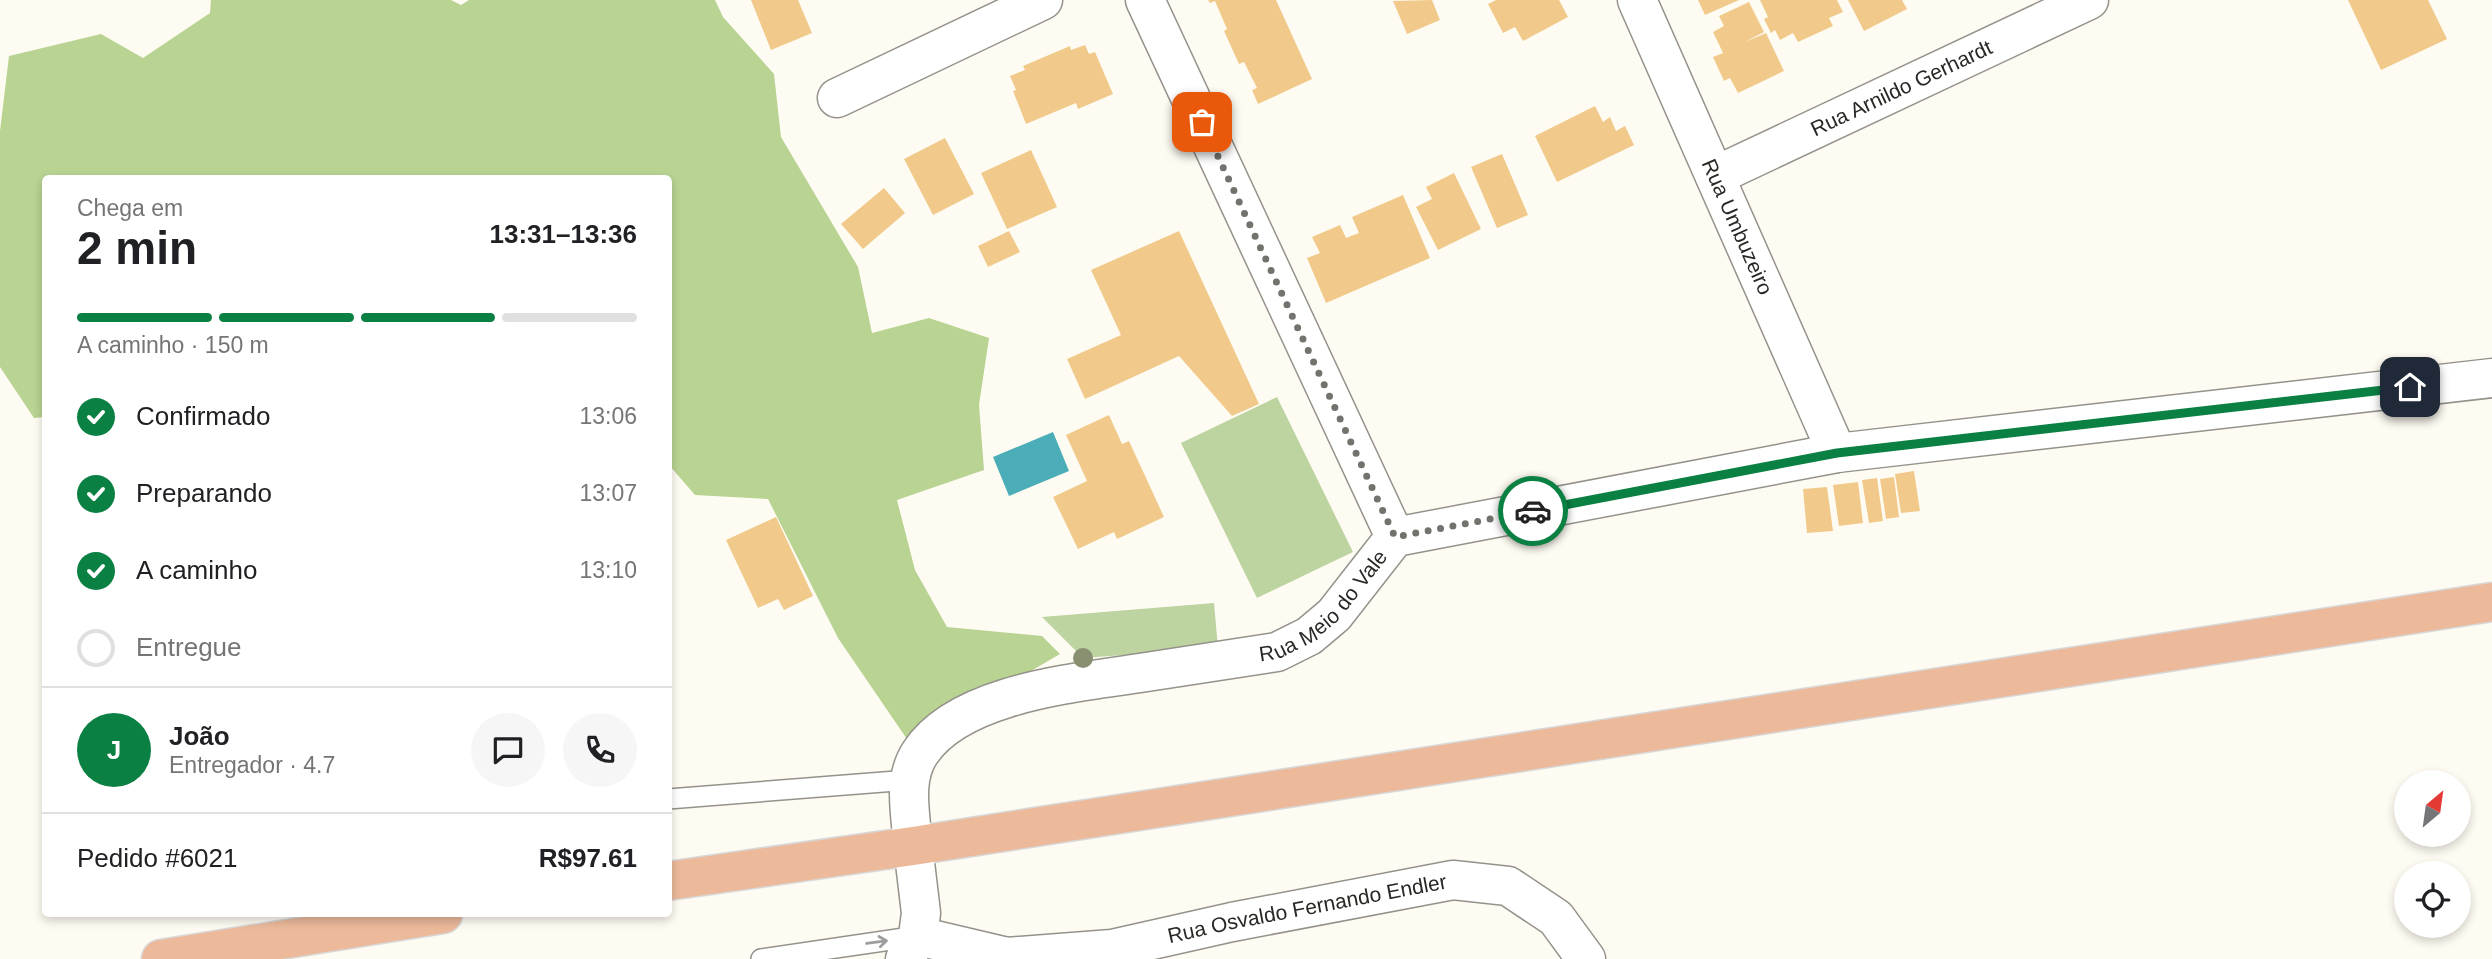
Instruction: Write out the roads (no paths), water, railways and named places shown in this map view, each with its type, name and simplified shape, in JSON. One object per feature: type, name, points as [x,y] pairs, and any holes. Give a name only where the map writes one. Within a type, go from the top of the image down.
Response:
[{"type":"main road","points":[[672,880],[913,846],[2492,602]]},
{"type":"main road","points":[[161,959],[424,917]]},
{"type":"street","points":[[836,99],[1043,0]]},
{"type":"street","points":[[1145,0],[1395,537]]},
{"type":"street","name":"Rua Umbuzeiro","points":[[1637,0],[1837,453]]},
{"type":"street","name":"Rua Arnildo Gerhardt","points":[[1715,176],[2089,0]]},
{"type":"street","name":"Rua Meio do Vale","points":[[912,948],[921,913],[909,780],[920,753],[937,733],[967,713],[1032,690],[1277,652],[1309,636],[1334,615],[1395,537],[1837,453],[2492,378]]},
{"type":"street","name":"Rua Osvaldo Fernando Endler","points":[[912,948],[1007,957],[1112,949],[1270,914],[1453,880],[1508,886],[1556,918],[1586,959]]},
{"type":"lane","points":[[672,799],[909,780]]},
{"type":"lane","points":[[761,959],[912,948]]},
{"type":"water","points":[[1053,432],[1069,471],[1009,496],[993,457]]}]
